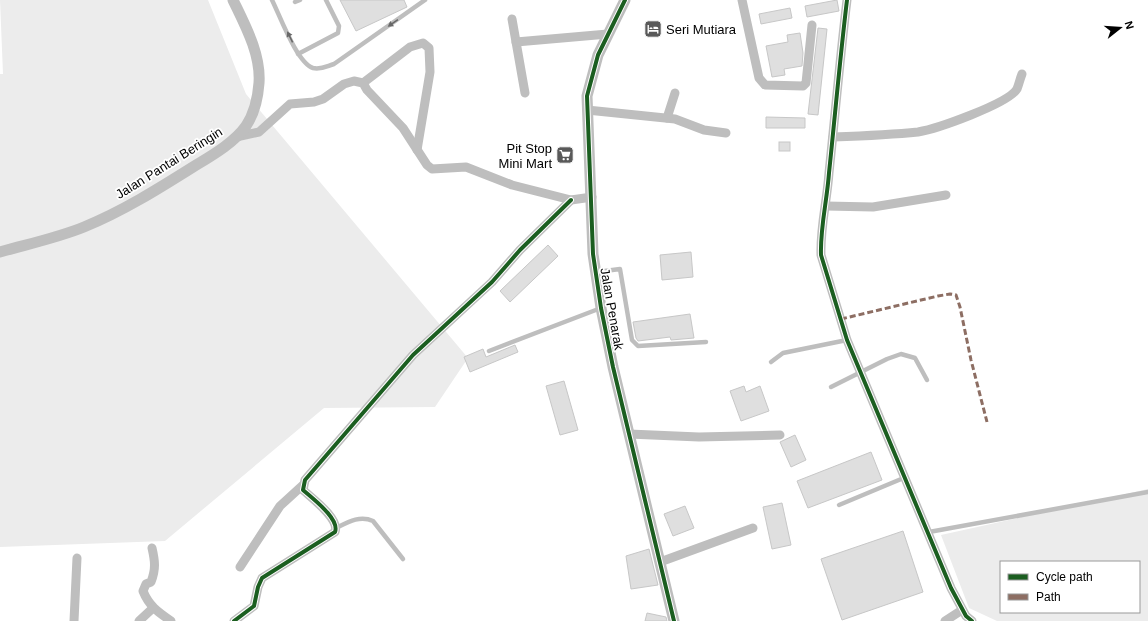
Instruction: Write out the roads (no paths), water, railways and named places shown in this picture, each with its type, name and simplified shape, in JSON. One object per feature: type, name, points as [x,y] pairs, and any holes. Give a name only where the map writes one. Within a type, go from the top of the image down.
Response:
[{"type":"street","name":"Jalan Pantai Beringin","points":[[0,252],[83,228],[110,216],[154,192],[210,156],[236,137],[246,126],[252,114],[259,83],[259,68],[249,34],[233,0]]},
{"type":"street","name":"Jalan Penarak","points":[[625,0],[598,55],[587,96],[593,254],[601,308],[629,434],[674,621]]},
{"type":"street","points":[[742,0],[759,78],[764,85],[803,86],[806,83],[812,25]]},
{"type":"street","points":[[847,0],[821,242],[821,256],[847,340],[859,371],[962,610],[972,621]]},
{"type":"street","points":[[512,19],[525,93]]},
{"type":"street","points":[[516,42],[608,34]]},
{"type":"street","points":[[363,83],[410,46],[423,43],[429,48],[430,72],[417,150]]},
{"type":"street","points":[[833,137],[920,132],[995,106],[1016,90],[1022,74]]},
{"type":"street","points":[[236,137],[259,132],[290,104],[314,102],[323,99],[344,84],[354,81],[363,83],[367,90],[403,128],[417,150],[432,169],[466,167],[512,185],[571,200],[592,198]]},
{"type":"street","points":[[667,118],[675,93]]},
{"type":"street","points":[[587,110],[667,118],[704,130],[726,134]]},
{"type":"street","points":[[826,206],[873,207],[946,195]]},
{"type":"street","points":[[240,567],[280,506],[303,485],[305,480],[413,355],[492,282],[520,250],[571,200]]},
{"type":"street","points":[[629,434],[699,437],[780,435]]},
{"type":"street","points":[[234,621],[254,606],[258,587],[262,578],[334,532],[336,528],[334,520],[303,490],[303,485]]},
{"type":"street","points":[[660,562],[753,528]]},
{"type":"street","points":[[152,548],[156,561],[155,572],[151,582],[146,584],[143,591],[147,602],[152,608],[170,621]]},
{"type":"street","points":[[74,621],[77,558]]},
{"type":"street","points":[[139,621],[152,608]]},
{"type":"street","points":[[945,621],[962,610]]},
{"type":"lane","points":[[272,0],[298,54],[306,64],[313,68],[321,69],[334,64],[424,0]]},
{"type":"lane","points":[[295,2],[300,0]]},
{"type":"lane","points":[[298,54],[338,33],[339,26],[326,0]]},
{"type":"lane","points":[[596,273],[620,269],[632,340],[638,346],[706,342]]},
{"type":"lane","points":[[489,351],[601,308]]},
{"type":"lane","points":[[771,362],[783,353],[847,340]]},
{"type":"lane","points":[[832,387],[859,371],[901,354],[915,358],[927,380]]},
{"type":"lane","points":[[839,506],[906,478]]},
{"type":"lane","points":[[929,532],[1148,492]]},
{"type":"lane","points":[[336,528],[355,520],[366,518],[373,520],[403,559]]},
{"type":"place","name":"Seri Mutiara","points":[[653,29]]},
{"type":"place","name":"Pit Stop Mini Mart","points":[[565,155]]}]
